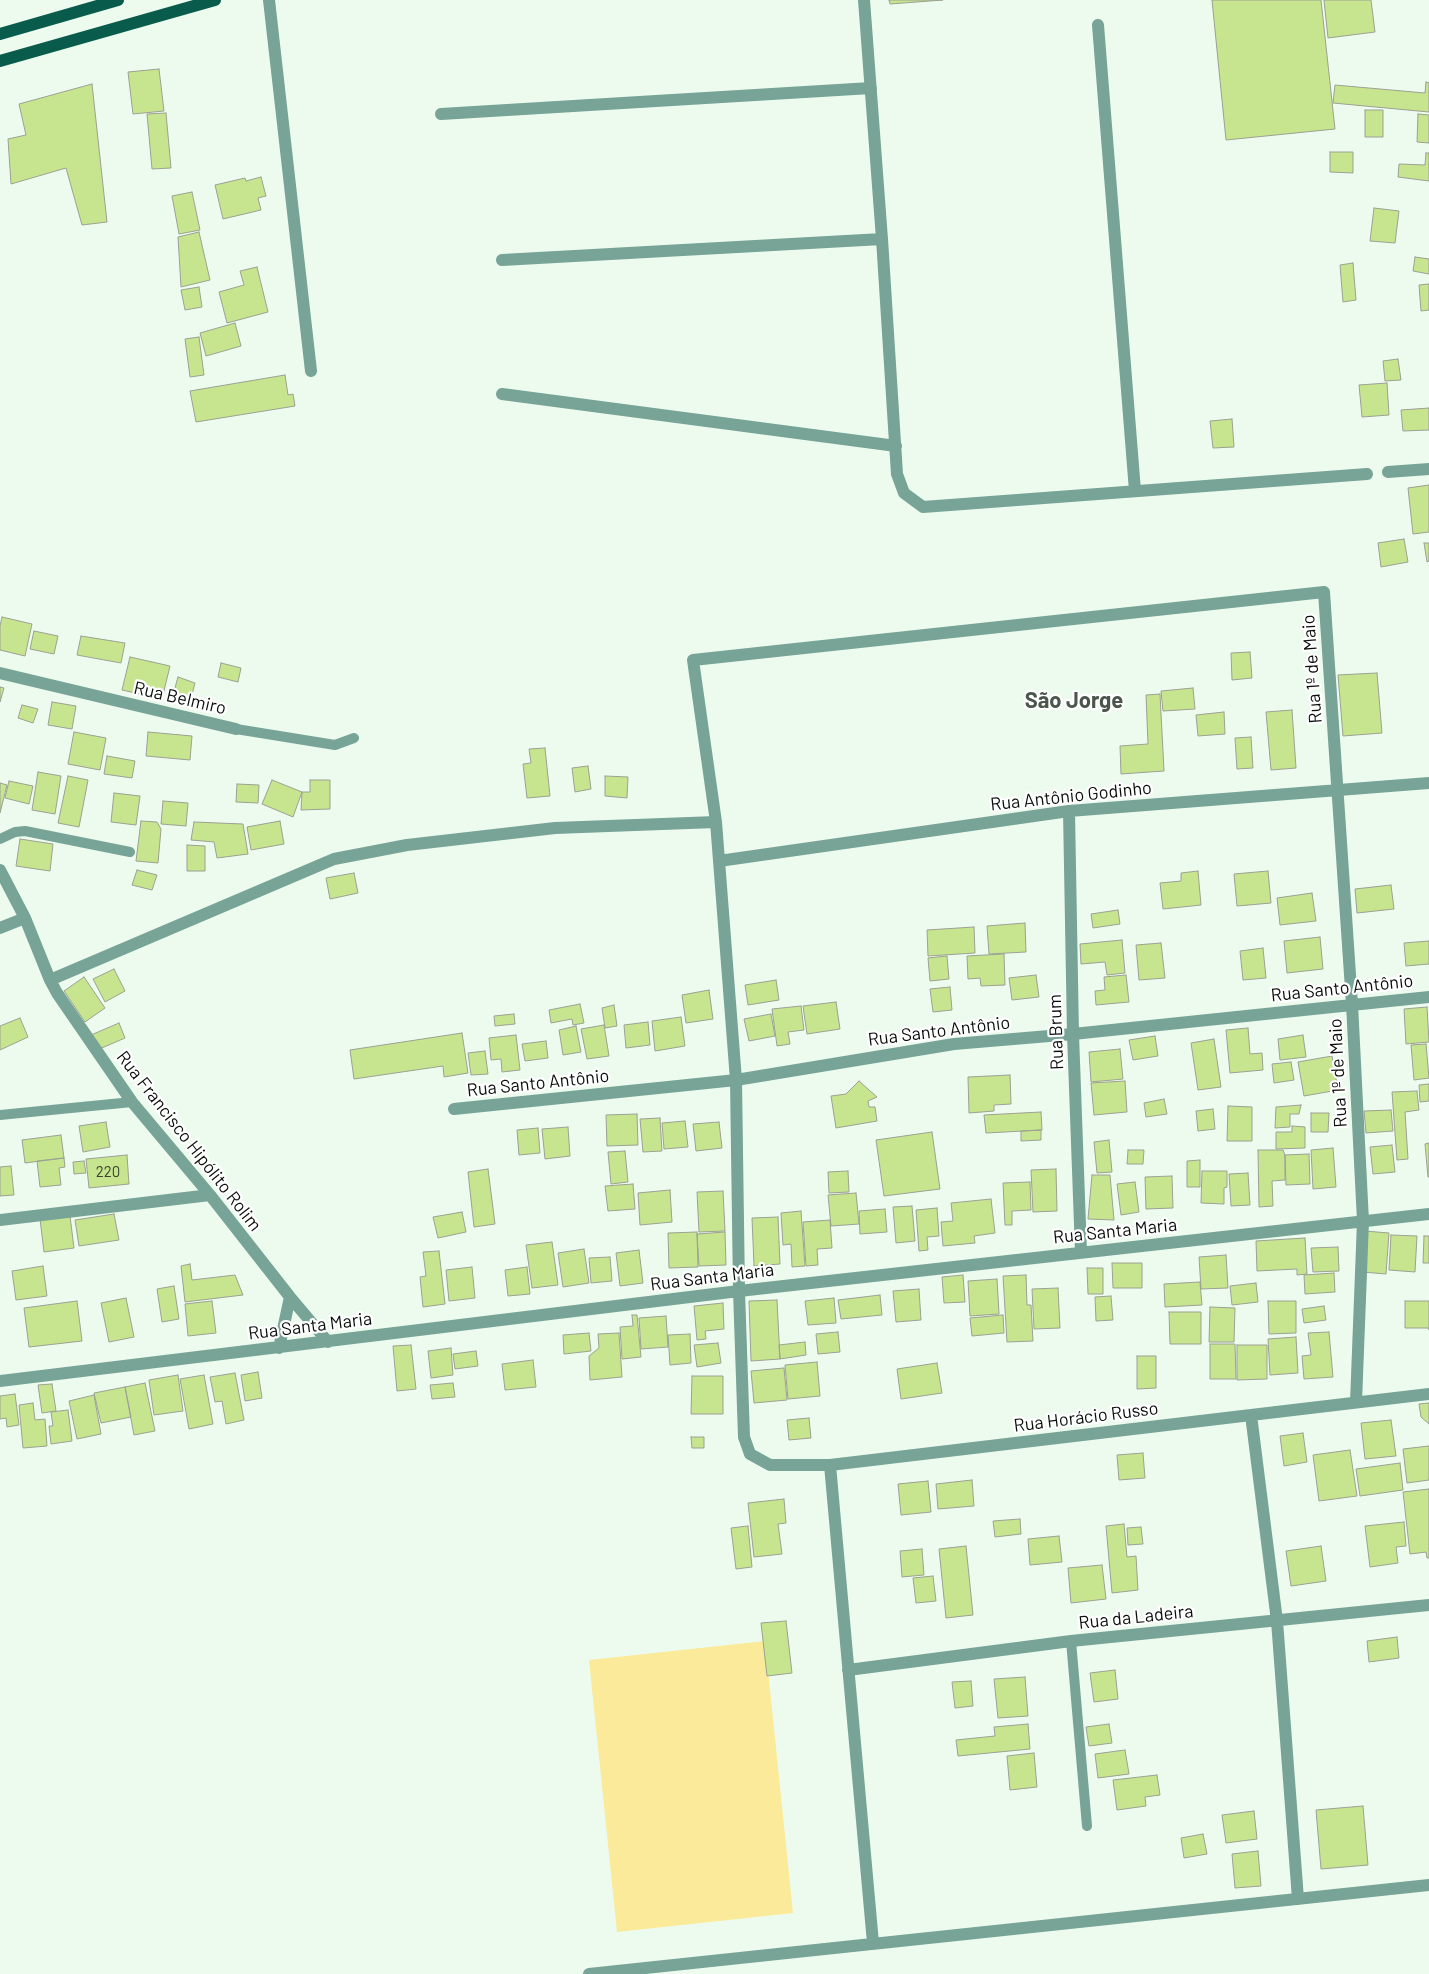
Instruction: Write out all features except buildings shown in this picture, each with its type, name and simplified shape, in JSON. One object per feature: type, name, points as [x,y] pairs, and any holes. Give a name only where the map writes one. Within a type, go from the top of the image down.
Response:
[{"type":"main road","points":[[0,34],[118,0]]},
{"type":"main road","points":[[0,61],[215,0]]},
{"type":"street","points":[[269,0],[311,371]]},
{"type":"street","points":[[864,0],[897,474],[904,493],[923,507],[1367,474]]},
{"type":"street","points":[[1098,25],[1135,491]]},
{"type":"street","points":[[441,114],[871,88]]},
{"type":"street","points":[[502,260],[882,239]]},
{"type":"street","points":[[502,394],[896,446]]},
{"type":"street","points":[[1388,472],[1429,468]]},
{"type":"street","name":"Rua 1º de Maio","points":[[716,822],[693,660],[1324,592],[1352,1004],[1363,1221],[1356,1402]]},
{"type":"street","name":"Rua Belmiro","points":[[0,673],[236,729]]},
{"type":"street","name":"Rua Antônio Godinho","points":[[719,861],[1069,811],[1429,783]]},
{"type":"street","name":"Rua Brum","points":[[1069,811],[1073,1034],[1082,1252]]},
{"type":"street","points":[[50,980],[334,859],[406,845],[556,828],[716,822],[736,1080],[739,1291]]},
{"type":"street","name":"Rua Francisco Hipólito Rolim","points":[[0,870],[25,918],[50,980],[132,1102],[210,1195],[328,1342]]},
{"type":"street","points":[[0,928],[25,918]]},
{"type":"street","name":"Rua Santo Antônio","points":[[454,1109],[736,1080],[954,1044],[1073,1034],[1429,997]]},
{"type":"street","points":[[0,1220],[210,1195]]},
{"type":"street","name":"Rua Santa Maria","points":[[0,1381],[739,1291],[1429,1214]]},
{"type":"street","name":"Rua Horácio Russo","points":[[739,1291],[744,1437],[750,1454],[770,1465],[830,1465],[1429,1394]]},
{"type":"street","points":[[279,1348],[290,1297]]},
{"type":"street","points":[[1251,1415],[1277,1621],[1298,1899]]},
{"type":"street","points":[[830,1465],[873,1943]]},
{"type":"street","name":"Rua da Ladeira","points":[[848,1670],[1071,1641],[1429,1605]]},
{"type":"street","points":[[590,1974],[1429,1885]]},
{"type":"lane","name":"Rua Belmiro","points":[[236,729],[335,745],[354,738]]},
{"type":"lane","points":[[0,839],[15,832],[25,831],[130,852]]},
{"type":"lane","points":[[0,1115],[132,1102]]},
{"type":"lane","points":[[1071,1641],[1087,1826]]},
{"type":"shaded area","points":[[765,1641],[793,1913],[617,1932],[589,1660]]},
{"type":"district","name":"São Jorge","points":[[1074,701]]}]
